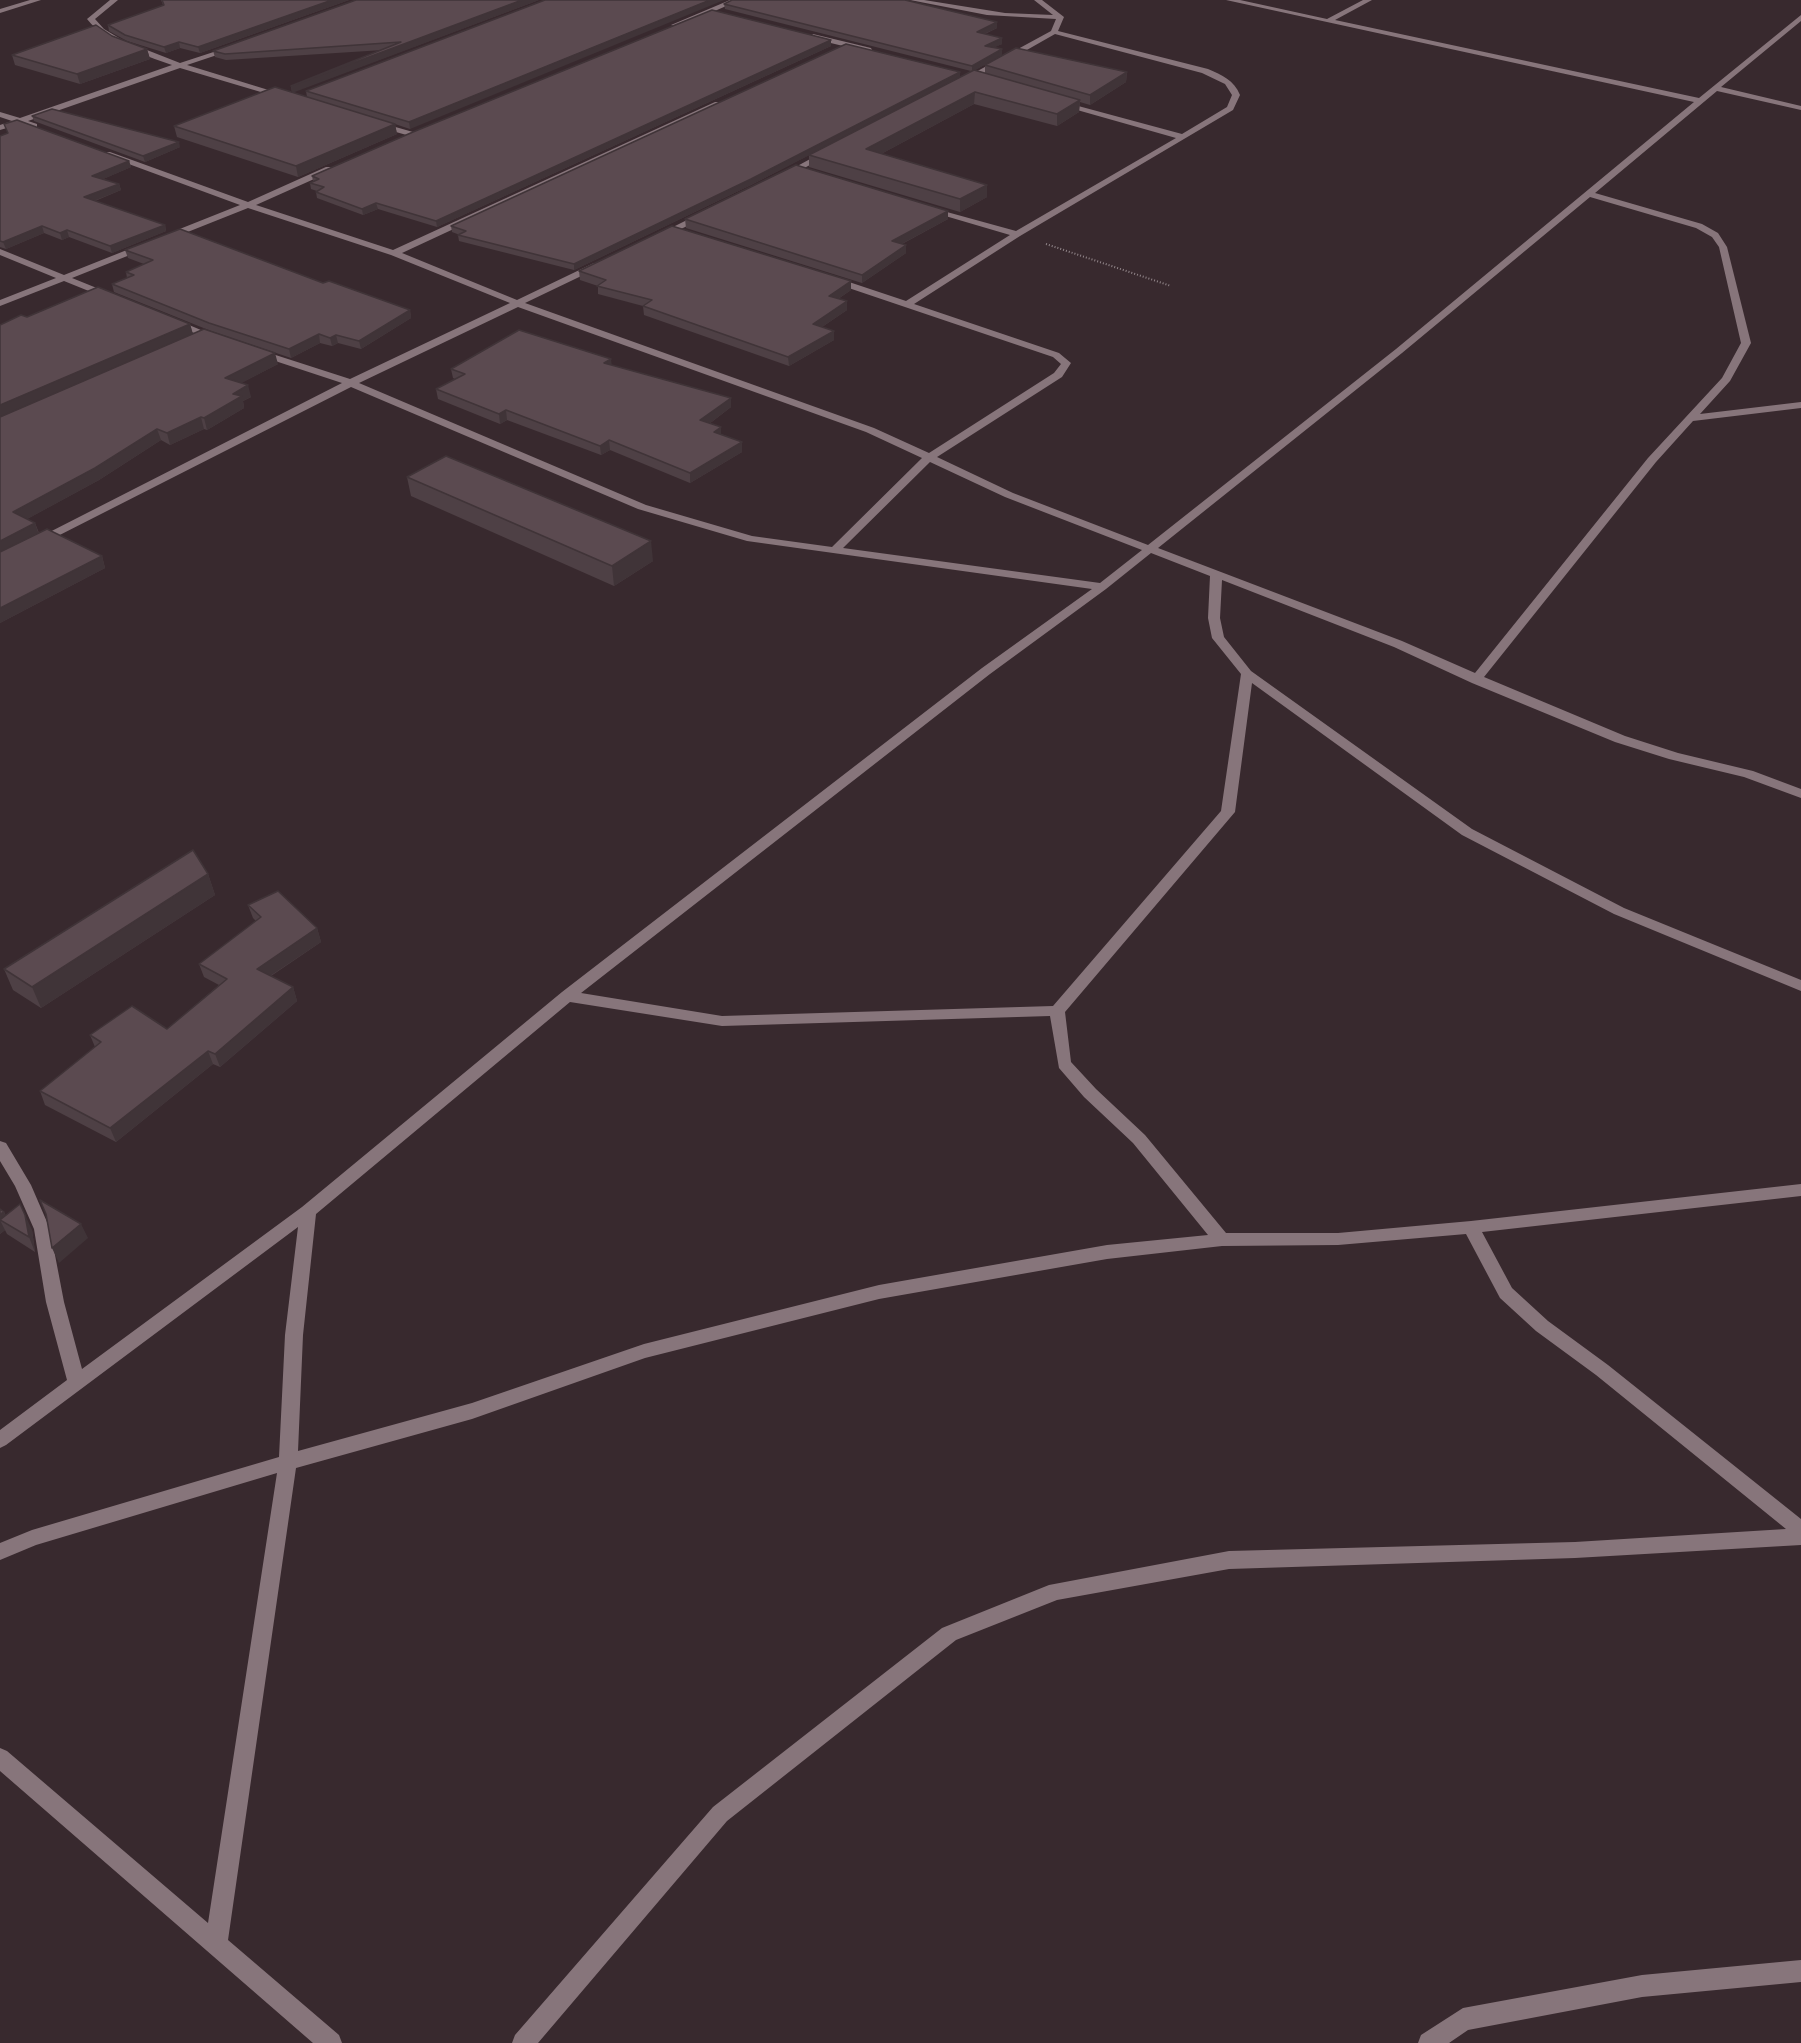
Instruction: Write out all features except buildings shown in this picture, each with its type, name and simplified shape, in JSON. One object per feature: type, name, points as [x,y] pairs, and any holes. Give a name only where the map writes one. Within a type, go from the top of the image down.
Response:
[{"type":"street","points":[[0,11],[37,0]]},
{"type":"street","points":[[114,0],[90,19],[98,30],[123,45],[291,98]]},
{"type":"street","points":[[667,28],[736,0]]},
{"type":"street","points":[[914,0],[970,11],[1030,18],[1059,12]]},
{"type":"street","points":[[1038,0],[1059,12]]},
{"type":"street","points":[[1230,0],[1698,100]]},
{"type":"street","points":[[1330,20],[1368,0]]},
{"type":"street","points":[[710,10],[722,13]]},
{"type":"street","points":[[1054,32],[1059,12]]},
{"type":"street","points":[[0,1440],[308,1211],[567,996],[986,670],[1102,587],[1399,351],[1590,194],[1698,100],[1801,17]]},
{"type":"street","points":[[909,303],[1017,234],[1230,108],[1236,95],[1228,81],[1205,71],[1054,32],[952,88]]},
{"type":"street","points":[[801,33],[881,53]]},
{"type":"street","points":[[0,128],[245,42]]},
{"type":"street","points":[[836,49],[846,44]]},
{"type":"street","points":[[961,74],[984,80]]},
{"type":"street","points":[[1714,88],[1801,108]]},
{"type":"street","points":[[394,253],[728,99]]},
{"type":"street","points":[[1048,99],[1183,137]]},
{"type":"street","points":[[0,114],[41,129]]},
{"type":"street","points":[[367,121],[410,134]]},
{"type":"street","points":[[399,139],[421,130]]},
{"type":"street","points":[[777,179],[839,147]]},
{"type":"street","points":[[96,149],[248,204],[394,253],[517,303],[870,430],[927,459],[1009,495],[1147,550],[1398,644],[1476,680],[1620,739],[1674,756],[1748,774],[1801,794]]},
{"type":"street","points":[[0,303],[248,204],[334,167]]},
{"type":"street","points":[[798,169],[808,172]]},
{"type":"street","points":[[1476,680],[1652,460],[1726,379],[1746,343],[1723,246],[1715,235],[1699,226],[1590,194]]},
{"type":"street","points":[[918,205],[1017,234]]},
{"type":"street","points":[[653,239],[715,209]]},
{"type":"street","points":[[674,229],[685,233]]},
{"type":"street","points":[[0,252],[119,300]]},
{"type":"street","points":[[32,545],[351,383],[611,259]]},
{"type":"street","points":[[819,275],[909,303],[1056,355],[1066,363],[1058,375],[927,459],[835,550]]},
{"type":"street","points":[[163,318],[230,343]]},
{"type":"street","points":[[196,340],[207,335]]},
{"type":"street","points":[[252,350],[351,383],[642,507],[751,539],[1102,587]]},
{"type":"street","points":[[1691,418],[1801,405]]},
{"type":"street","points":[[1216,575],[1214,618],[1218,638],[1247,674],[1467,832],[1618,911],[1801,986]]},
{"type":"street","points":[[567,996],[722,1022],[1057,1011],[1228,812],[1247,674]]},
{"type":"street","points":[[1057,1011],[1064,1064],[1090,1093],[1139,1139],[1222,1240]]},
{"type":"street","points":[[0,1147],[23,1185],[42,1229],[55,1302],[76,1383]]},
{"type":"street","points":[[0,1552],[32,1538],[288,1462],[472,1411],[644,1352],[879,1292],[1107,1252],[1222,1240],[1338,1239],[1471,1227],[1801,1190]]},
{"type":"street","points":[[216,1944],[288,1462],[294,1335],[308,1211]]},
{"type":"street","points":[[1471,1227],[1506,1293],[1542,1326],[1602,1370],[1801,1530]]},
{"type":"street","points":[[523,2043],[720,1814],[949,1634],[1056,1591],[1229,1560],[1575,1550],[1801,1537]]},
{"type":"street","points":[[0,1758],[331,2043]]},
{"type":"street","points":[[1429,2043],[1463,2019],[1642,1986],[1801,1971]]},
{"type":"path","points":[[1017,234],[1171,286]]}]
